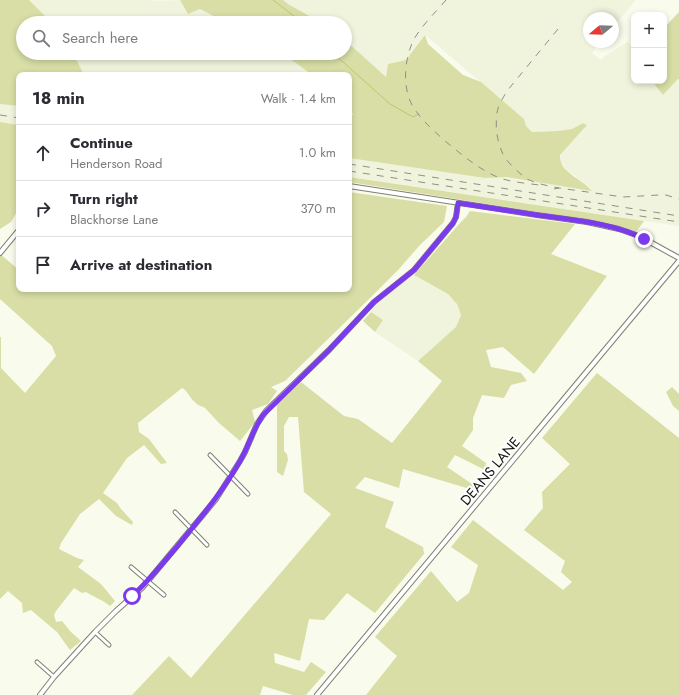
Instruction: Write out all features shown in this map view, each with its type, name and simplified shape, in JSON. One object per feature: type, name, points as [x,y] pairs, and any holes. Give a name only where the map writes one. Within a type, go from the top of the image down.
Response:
[{"type":"street","points":[[352,186],[587,222],[619,229],[639,236],[679,260]]},
{"type":"street","points":[[41,694],[54,677],[95,632],[148,582],[216,499],[245,452],[257,424],[263,415],[329,350],[374,302],[414,270],[453,223],[456,217],[458,203]]},
{"type":"street","points":[[0,252],[16,233]]},
{"type":"street","name":"DEANS LANE","points":[[317,695],[679,260]]},
{"type":"street","points":[[210,455],[248,494]]},
{"type":"street","points":[[175,512],[206,545]]},
{"type":"street","points":[[131,567],[164,595]]},
{"type":"street","points":[[95,632],[109,645]]},
{"type":"street","points":[[37,662],[54,677]]},
{"type":"shaded area","points":[[29,0],[180,0],[188,14],[200,9],[214,16],[45,16]]},
{"type":"shaded area","points":[[283,0],[636,0],[619,20],[619,12],[583,12],[583,48],[596,48],[592,53],[601,60],[627,42],[631,45],[631,84],[654,84],[663,95],[679,79],[679,226],[352,177],[352,158],[485,178],[507,177],[592,190],[567,170],[561,162],[560,155],[586,125],[583,123],[572,129],[532,132],[526,126],[524,119],[425,35],[406,60],[388,64],[386,77],[352,46],[352,16],[309,16]]},
{"type":"shaded area","points":[[76,60],[292,60],[308,72],[82,72]]},
{"type":"shaded area","points":[[0,104],[16,106],[16,125],[0,122]]},
{"type":"shaded area","points":[[414,275],[448,294],[457,304],[461,316],[456,327],[418,361],[375,332],[383,320],[371,312],[371,309],[385,296],[409,277]]},
{"type":"green space","points":[[0,0],[29,0],[45,16],[16,16],[16,60],[76,60],[82,72],[16,72],[16,106],[0,104]]},
{"type":"green space","points":[[180,0],[283,0],[309,16],[214,16],[200,9],[188,14]]},
{"type":"green space","points":[[679,12],[679,79],[663,95],[654,84],[667,84],[667,25]]},
{"type":"green space","points":[[425,35],[428,44],[463,75],[481,82],[524,119],[526,126],[532,132],[572,129],[583,123],[587,125],[560,155],[560,157],[566,170],[592,191],[507,177],[485,178],[352,158],[352,72],[308,72],[292,60],[352,60],[352,46],[386,77],[388,64],[406,60]]},
{"type":"green space","points":[[0,122],[16,125],[16,213],[11,222],[0,229]]},
{"type":"green space","points":[[352,177],[644,221],[636,232],[608,224],[352,182]]},
{"type":"green space","points":[[352,192],[447,206],[444,222],[420,245],[398,270],[285,381],[271,387],[277,391],[268,404],[252,410],[255,422],[240,441],[219,423],[205,408],[198,405],[182,388],[138,423],[139,432],[149,439],[167,463],[161,464],[144,445],[127,458],[103,493],[117,503],[133,522],[132,525],[116,516],[99,499],[80,514],[61,543],[59,549],[84,560],[78,567],[101,584],[115,601],[110,606],[86,592],[82,593],[74,588],[54,615],[56,622],[62,621],[81,641],[70,650],[57,632],[31,610],[23,613],[22,603],[8,591],[0,599],[0,337],[1,368],[25,393],[56,356],[52,346],[0,299],[0,254],[16,267],[16,292],[352,292]]},
{"type":"green space","points":[[470,211],[575,224],[551,254],[607,276],[534,374],[503,347],[486,350],[491,367],[521,373],[527,381],[511,385],[504,398],[482,395],[473,418],[473,430],[462,446],[486,463],[485,470],[455,455],[447,467],[478,488],[480,493],[403,469],[399,488],[365,477],[355,488],[394,502],[385,527],[423,547],[424,554],[375,613],[347,593],[324,620],[309,619],[300,661],[274,653],[275,663],[304,672],[311,662],[326,672],[306,695],[293,695],[263,686],[260,695],[132,695],[169,656],[191,678],[331,514],[304,492],[298,417],[289,417],[284,426],[284,451],[287,454],[288,460],[283,476],[277,472],[277,404],[301,382],[344,416],[358,419],[392,443],[442,381],[418,361],[456,327],[461,315],[457,304],[448,294],[414,275]]},
{"type":"green space","points":[[371,312],[383,320],[375,332],[363,321]]},
{"type":"green space","points":[[597,373],[679,438],[679,695],[366,695],[397,656],[375,637],[431,571],[457,602],[469,593],[478,565],[451,547],[473,520],[563,590],[572,582],[561,572],[565,561],[524,530],[543,508],[542,492],[570,464],[542,438]]},
{"type":"green space","points":[[672,387],[679,394],[679,411],[673,406],[666,392]]},
{"type":"waterway","points":[[273,0],[294,16]]},
{"type":"waterway","points":[[341,60],[390,104],[413,117],[419,114]]},
{"type":"railway","points":[[446,0],[426,22],[413,40],[406,68],[407,91],[412,105],[423,120],[436,133],[481,169],[507,180],[545,186]]},
{"type":"railway","points":[[558,29],[507,91],[498,107],[496,123],[500,148],[506,160],[527,179],[539,184],[559,188]]},
{"type":"railway","points":[[0,115],[16,118]]},
{"type":"railway","points":[[352,164],[679,216]]},
{"type":"railway","points":[[352,171],[679,222]]},
{"type":"railway","points":[[554,189],[559,188],[623,197],[666,195],[679,199]]},
{"type":"route","points":[[132,596],[148,582],[216,499],[240,461],[257,424],[266,411],[350,329],[374,302],[414,270],[453,223],[456,217],[458,203],[587,222],[619,229],[644,239]]}]
